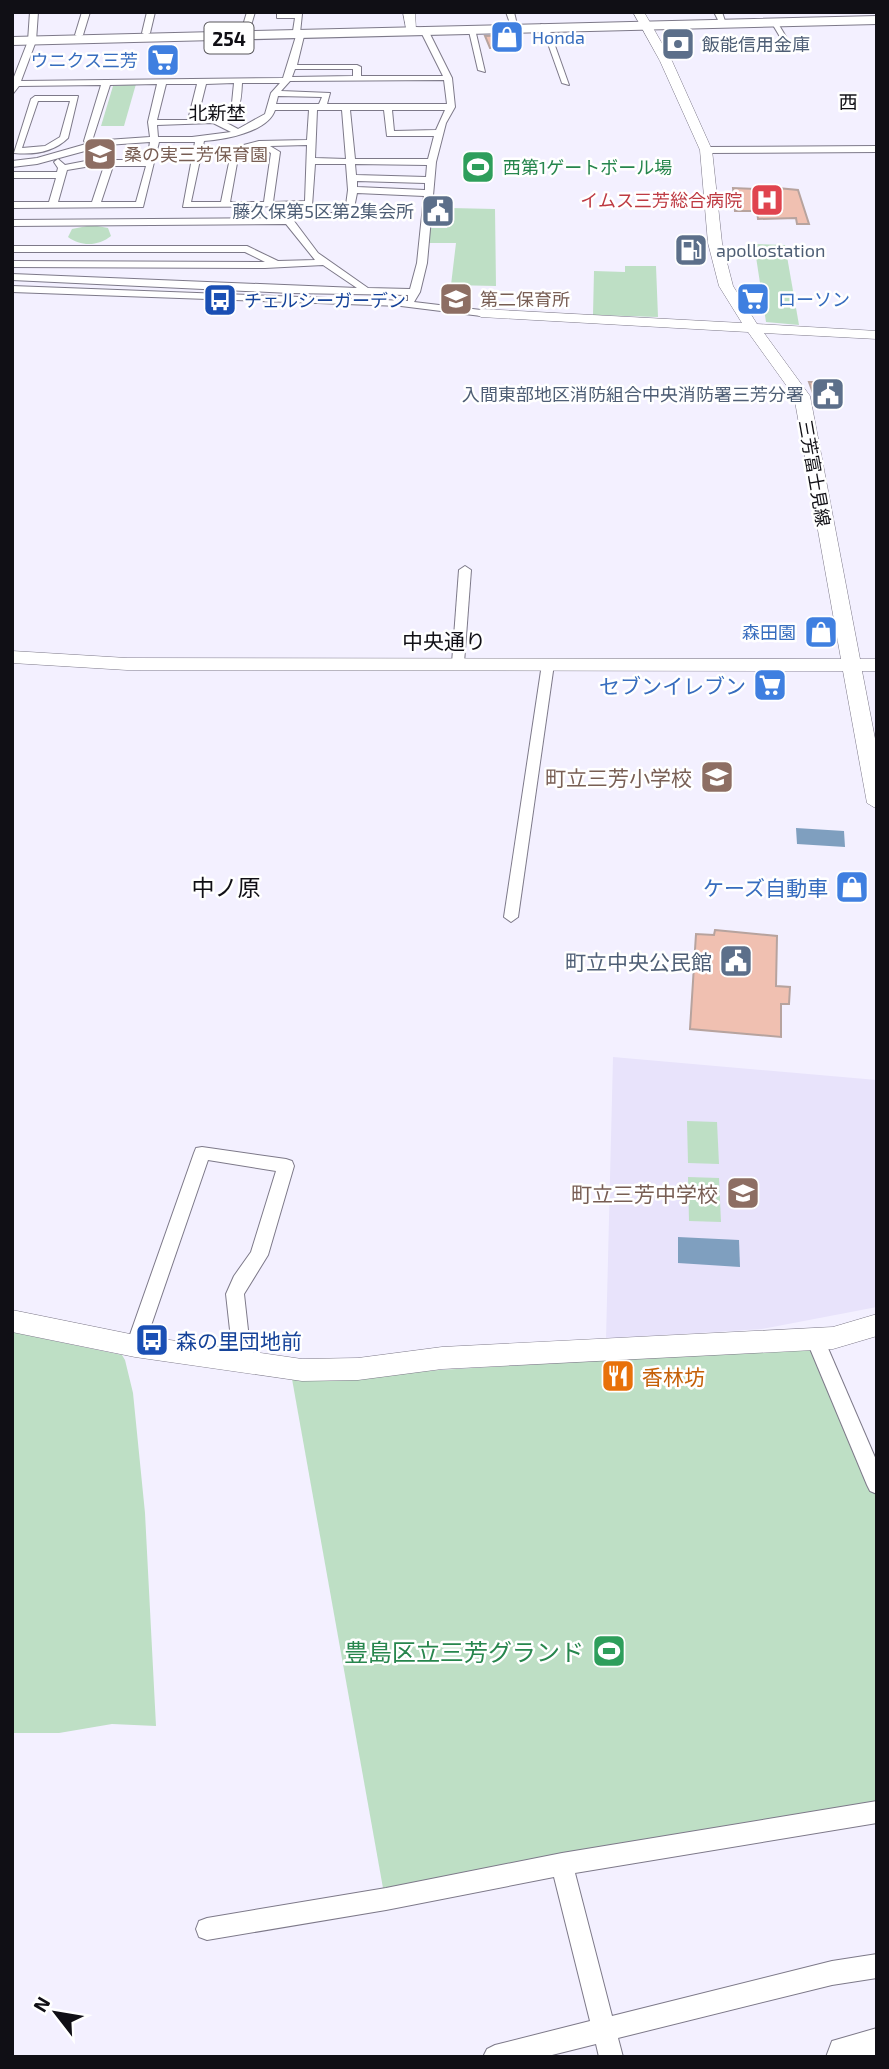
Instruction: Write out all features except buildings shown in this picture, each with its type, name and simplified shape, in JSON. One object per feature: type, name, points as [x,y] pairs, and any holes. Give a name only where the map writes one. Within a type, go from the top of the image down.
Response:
[{"type":"highway","name":"254","points":[[33,38],[471,29],[497,27],[512,19],[544,26],[642,18],[720,17],[773,22],[877,20]]},
{"type":"highway","name":"254","points":[[419,30],[497,27]]},
{"type":"highway","name":"254","points":[[12,39],[146,33],[299,33]]},
{"type":"highway","points":[[848,2057],[877,2050]]},
{"type":"street","points":[[34,12],[33,38],[14,89],[61,84],[448,78]]},
{"type":"street","points":[[79,35],[86,12]]},
{"type":"street","points":[[146,33],[151,12]]},
{"type":"street","points":[[245,32],[251,12]]},
{"type":"street","points":[[12,163],[53,158],[92,145],[153,138],[200,138],[238,132],[262,121],[272,107],[275,93],[287,79],[299,33],[299,16],[279,16],[281,12]]},
{"type":"street","points":[[409,12],[448,78],[451,107],[439,133],[430,171],[422,263],[410,304]]},
{"type":"street","name":"三芳富士見線","points":[[642,18],[706,150],[720,269],[736,305],[802,396],[877,803]]},
{"type":"street","points":[[773,22],[792,50]]},
{"type":"street","points":[[544,26],[566,83]]},
{"type":"street","points":[[471,29],[482,70]]},
{"type":"street","points":[[292,67],[357,67],[358,79]]},
{"type":"street","points":[[152,122],[214,120],[232,113],[238,81]]},
{"type":"street","points":[[12,205],[140,205],[155,146],[152,122],[162,82]]},
{"type":"street","points":[[192,122],[202,82]]},
{"type":"street","points":[[92,145],[88,141],[106,83]]},
{"type":"street","points":[[56,99],[61,84]]},
{"type":"street","points":[[200,138],[186,205],[309,204],[312,142],[318,107],[327,95],[275,93]]},
{"type":"street","points":[[75,98],[64,138],[43,150],[17,151],[35,99],[56,99],[75,98]]},
{"type":"street","points":[[272,107],[451,107]]},
{"type":"street","points":[[346,108],[353,190],[349,216],[289,216],[289,221],[305,246],[365,289]]},
{"type":"street","points":[[388,108],[390,134],[439,133]]},
{"type":"street","points":[[214,120],[276,152],[268,204]]},
{"type":"street","points":[[225,205],[235,150],[261,145],[312,142]]},
{"type":"street","points":[[706,150],[877,149]]},
{"type":"street","points":[[43,150],[53,158],[62,172],[52,205]]},
{"type":"street","points":[[351,165],[435,152]]},
{"type":"street","points":[[311,161],[430,171]]},
{"type":"street","points":[[12,175],[62,172],[108,163],[151,163]]},
{"type":"street","points":[[96,205],[108,163]]},
{"type":"street","points":[[351,165],[430,171]]},
{"type":"street","points":[[353,190],[428,193]]},
{"type":"street","points":[[25,223],[15,249],[201,247],[289,221]]},
{"type":"street","points":[[75,248],[62,235],[81,222]]},
{"type":"street","points":[[78,290],[85,263],[93,248],[118,235],[106,222]]},
{"type":"street","points":[[157,248],[162,222]]},
{"type":"street","points":[[201,247],[205,222]]},
{"type":"street","points":[[12,223],[205,222],[249,235],[281,281]]},
{"type":"street","points":[[12,289],[78,290],[281,281],[324,262]]},
{"type":"street","points":[[12,264],[85,263],[415,292]]},
{"type":"street","points":[[12,277],[281,281],[410,304],[481,313],[877,335]]},
{"type":"street","points":[[458,663],[465,570]]},
{"type":"street","name":"中央通り","points":[[12,657],[128,664],[877,665]]},
{"type":"street","points":[[512,917],[548,664]]},
{"type":"street","points":[[135,1346],[202,1153],[286,1166],[259,1255],[240,1281],[235,1294],[239,1331],[234,1361]]},
{"type":"street","points":[[12,1321],[135,1346],[302,1370],[358,1369],[442,1358],[833,1338],[877,1325]]},
{"type":"street","points":[[815,1339],[877,1485]]},
{"type":"street","points":[[207,1929],[386,1899],[562,1864],[877,1812]]},
{"type":"street","points":[[562,1864],[607,2043]]},
{"type":"street","points":[[495,2057],[607,2043],[832,1973],[877,1966]]},
{"type":"shaded area","name":"町立三芳中学校","points":[[613,1057],[877,1080],[877,1307],[762,1329],[606,1339]]},
{"type":"green space","points":[[136,84],[124,126],[101,126],[113,86]]},
{"type":"green space","name":"西第1ゲートボール場","points":[[465,159],[491,161],[494,179],[466,178],[463,174]]},
{"type":"green space","points":[[450,208],[495,209],[496,286],[451,285],[456,243],[427,243],[430,228],[447,228]]},
{"type":"green space","points":[[92,225],[108,228],[111,236],[90,244],[68,237],[72,229]]},
{"type":"green space","points":[[754,244],[785,245],[799,325],[766,322]]},
{"type":"green space","points":[[625,266],[656,266],[658,317],[593,315],[594,271],[625,272]]},
{"type":"green space","points":[[687,1121],[717,1122],[719,1164],[688,1163]]},
{"type":"green space","points":[[688,1177],[719,1178],[721,1222],[689,1221]]},
{"type":"green space","points":[[12,1332],[122,1355],[125,1360],[133,1393],[145,1513],[156,1726],[112,1724],[59,1733],[12,1733]]},
{"type":"green space","name":"豊島区立三芳グランド","points":[[806,1348],[815,1353],[877,1499],[877,1803],[383,1888],[292,1379]]},
{"type":"water","points":[[796,828],[844,831],[845,847],[797,844]]},
{"type":"water","points":[[678,1237],[739,1240],[740,1267],[678,1263]]},
{"type":"place","name":"Honda","points":[[507,37]]},
{"type":"place","name":"飯能信用金庫","points":[[678,44]]},
{"type":"place","name":"ウニクス三芳","points":[[163,60]]},
{"type":"place","name":"桑の実三芳保育園","points":[[100,154]]},
{"type":"place","name":"西第1ゲートボール場","points":[[478,167]]},
{"type":"place","name":"イムス三芳総合病院","points":[[767,200]]},
{"type":"place","name":"藤久保第5区第2集会所","points":[[438,211]]},
{"type":"place","name":"apollostation","points":[[691,250]]},
{"type":"place","name":"第二保育所","points":[[456,299]]},
{"type":"place","name":"ローソン","points":[[753,299]]},
{"type":"place","name":"チェルシーガーデン","points":[[220,300]]},
{"type":"place","name":"入間東部地区消防組合中央消防署三芳分署","points":[[828,394]]},
{"type":"place","name":"森田園","points":[[821,632]]},
{"type":"place","name":"セブンイレブン","points":[[770,685]]},
{"type":"place","name":"町立三芳小学校","points":[[717,777]]},
{"type":"place","name":"ケーズ自動車","points":[[852,887]]},
{"type":"place","name":"町立中央公民館","points":[[736,961]]},
{"type":"place","name":"町立三芳中学校","points":[[743,1193]]},
{"type":"place","name":"森の里団地前","points":[[152,1340]]},
{"type":"place","name":"香林坊","points":[[618,1376]]},
{"type":"place","name":"豊島区立三芳グランド","points":[[609,1651]]},
{"type":"district","name":"西","points":[[848,101]]},
{"type":"district","name":"北新埜","points":[[217,112]]},
{"type":"district","name":"中ノ原","points":[[226,887]]}]
